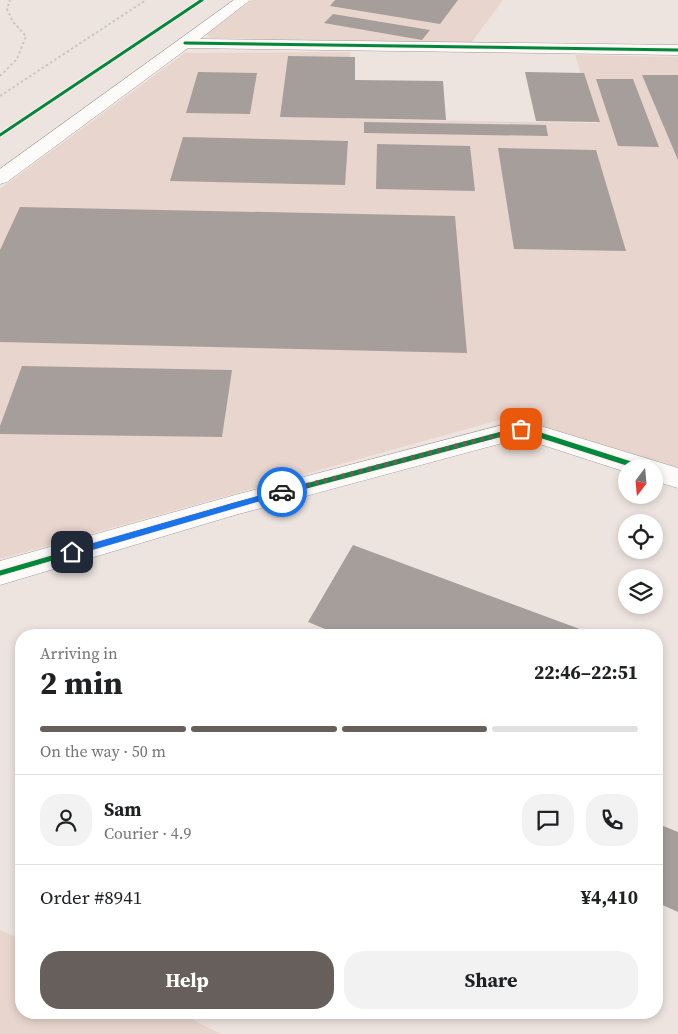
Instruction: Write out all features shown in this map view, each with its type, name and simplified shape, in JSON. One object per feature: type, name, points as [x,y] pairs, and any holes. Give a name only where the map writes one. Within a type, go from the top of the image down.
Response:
[{"type":"street","points":[[0,178],[243,0]]},
{"type":"street","points":[[185,43],[678,50]]},
{"type":"street","points":[[0,574],[235,504],[521,429],[618,460]]},
{"type":"street","points":[[663,474],[678,478]]},
{"type":"path","points":[[0,76],[15,64],[24,47],[26,36],[13,22],[7,9],[10,0]]},
{"type":"path","points":[[0,96],[146,0]]},
{"type":"shaded area","points":[[252,0],[503,0],[471,43],[211,38],[206,34]]},
{"type":"shaded area","points":[[350,52],[346,119],[597,123],[575,55],[678,57],[678,468],[663,463],[663,459],[648,459],[510,417],[0,559],[0,189],[185,53]]},
{"type":"shaded area","points":[[0,930],[15,936],[15,1019],[192,1019],[221,1034],[0,1034]]},
{"type":"building","points":[[335,0],[458,0],[440,24],[330,6]]},
{"type":"building","points":[[333,14],[430,30],[422,40],[324,23]]},
{"type":"building","points":[[288,56],[355,57],[355,80],[443,81],[446,120],[280,117]]},
{"type":"building","points":[[198,72],[257,73],[250,114],[186,113]]},
{"type":"building","points":[[525,72],[584,73],[600,122],[536,121]]},
{"type":"building","points":[[642,75],[678,75],[678,160]]},
{"type":"building","points":[[596,79],[633,79],[659,147],[618,146]]},
{"type":"building","points":[[364,122],[546,125],[548,136],[364,133]]},
{"type":"building","points":[[183,137],[348,141],[345,185],[170,181]]},
{"type":"building","points":[[377,144],[470,146],[475,191],[376,189]]},
{"type":"building","points":[[498,148],[596,150],[626,251],[514,249]]},
{"type":"building","points":[[20,207],[455,216],[467,353],[0,342],[0,250]]},
{"type":"building","points":[[22,366],[232,370],[222,437],[0,434],[0,426]]},
{"type":"building","points":[[353,545],[580,629],[325,629],[308,622]]},
{"type":"building","points":[[663,826],[678,832],[678,912],[663,905]]},
{"type":"cycle path","points":[[0,135],[202,0]]},
{"type":"cycle path","points":[[185,43],[678,50]]},
{"type":"cycle path","points":[[0,573],[235,505],[521,429],[618,460]]},
{"type":"way so far","points":[[282,492],[521,429]]},
{"type":"route","points":[[72,552],[282,492]]}]
